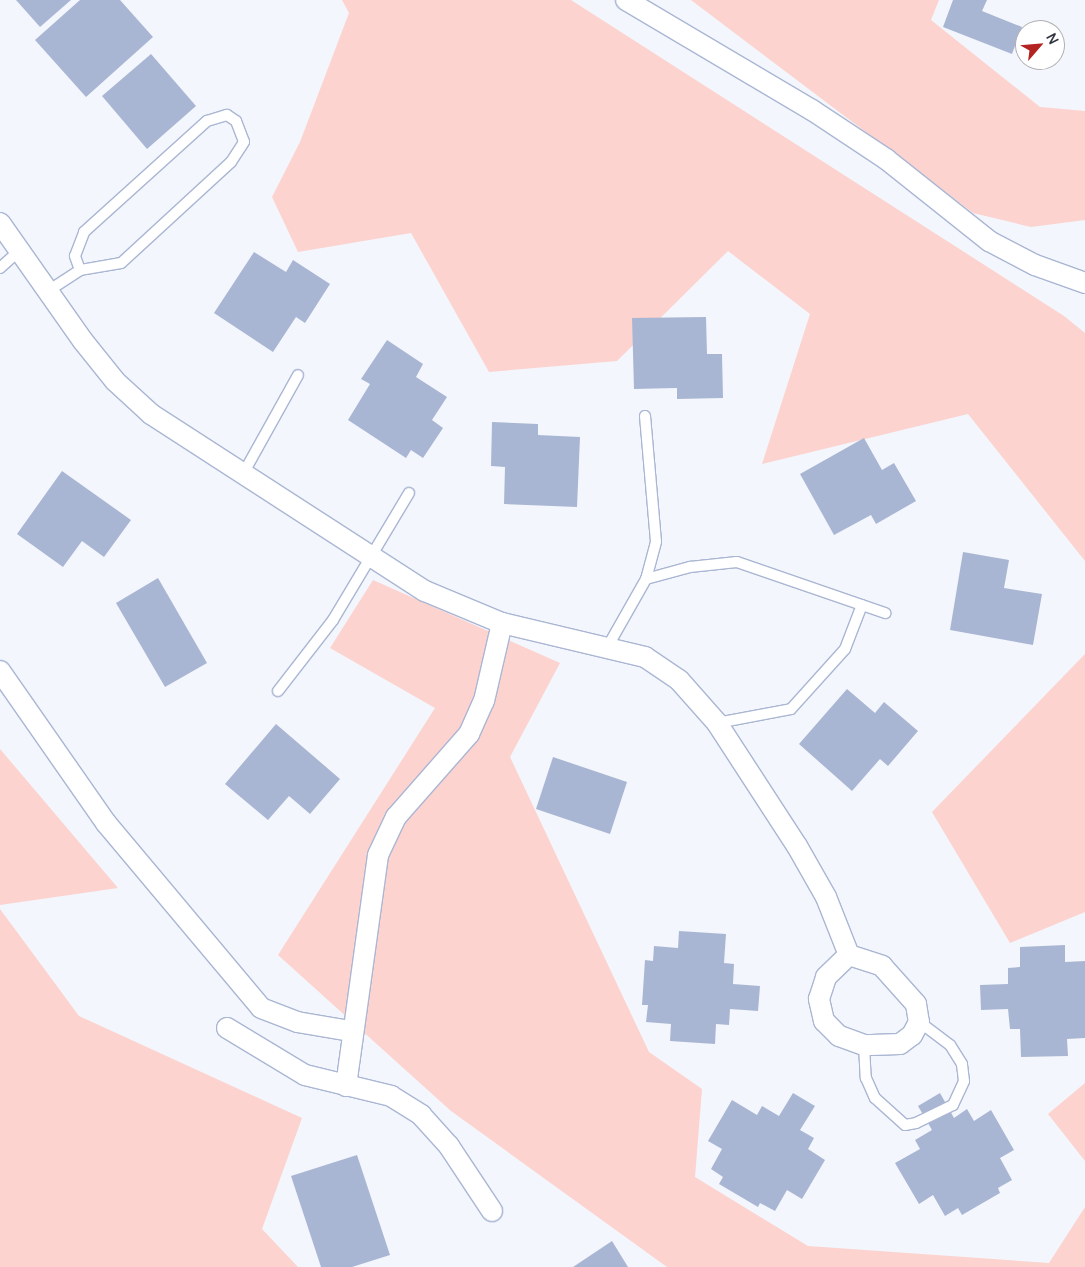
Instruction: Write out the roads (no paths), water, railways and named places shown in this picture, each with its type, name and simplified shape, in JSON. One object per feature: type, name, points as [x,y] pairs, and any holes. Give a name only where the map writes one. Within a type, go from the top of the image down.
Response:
[{"type":"street","points":[[626,0],[812,110],[886,159],[989,240],[1035,265],[1085,283]]},
{"type":"street","points":[[0,223],[115,381],[151,414],[371,555],[425,592],[502,623],[608,646],[645,657],[679,680],[717,723],[797,846],[826,897],[850,955]]},
{"type":"street","points":[[346,1086],[350,1031],[364,978],[378,854],[396,817],[470,734],[484,701],[502,623]]},
{"type":"street","points":[[0,671],[106,823],[255,1002],[297,1022],[350,1031]]},
{"type":"street","points":[[850,955],[865,956],[882,966],[905,987],[916,1004],[919,1022],[912,1035],[900,1044],[864,1045],[839,1036],[824,1021],[819,999],[826,976],[850,955]]},
{"type":"street","points":[[227,1028],[284,1065],[346,1086],[391,1096],[421,1115],[449,1146],[492,1211]]},
{"type":"lane","points":[[48,291],[80,270],[121,263],[231,162],[244,142],[236,121],[227,115],[207,121],[84,232],[75,256],[80,270]]},
{"type":"lane","points":[[0,268],[19,251]]},
{"type":"lane","points":[[243,474],[298,375]]},
{"type":"lane","points":[[608,646],[646,579],[656,542],[645,416]]},
{"type":"lane","points":[[278,691],[333,620],[409,493]]},
{"type":"lane","points":[[646,579],[690,567],[737,562],[885,613]]},
{"type":"lane","points":[[717,723],[791,709],[845,649],[862,605]]},
{"type":"lane","points":[[864,1045],[866,1078],[875,1098],[905,1125],[916,1123],[953,1106],[964,1081],[962,1064],[950,1045],[919,1022]]}]
